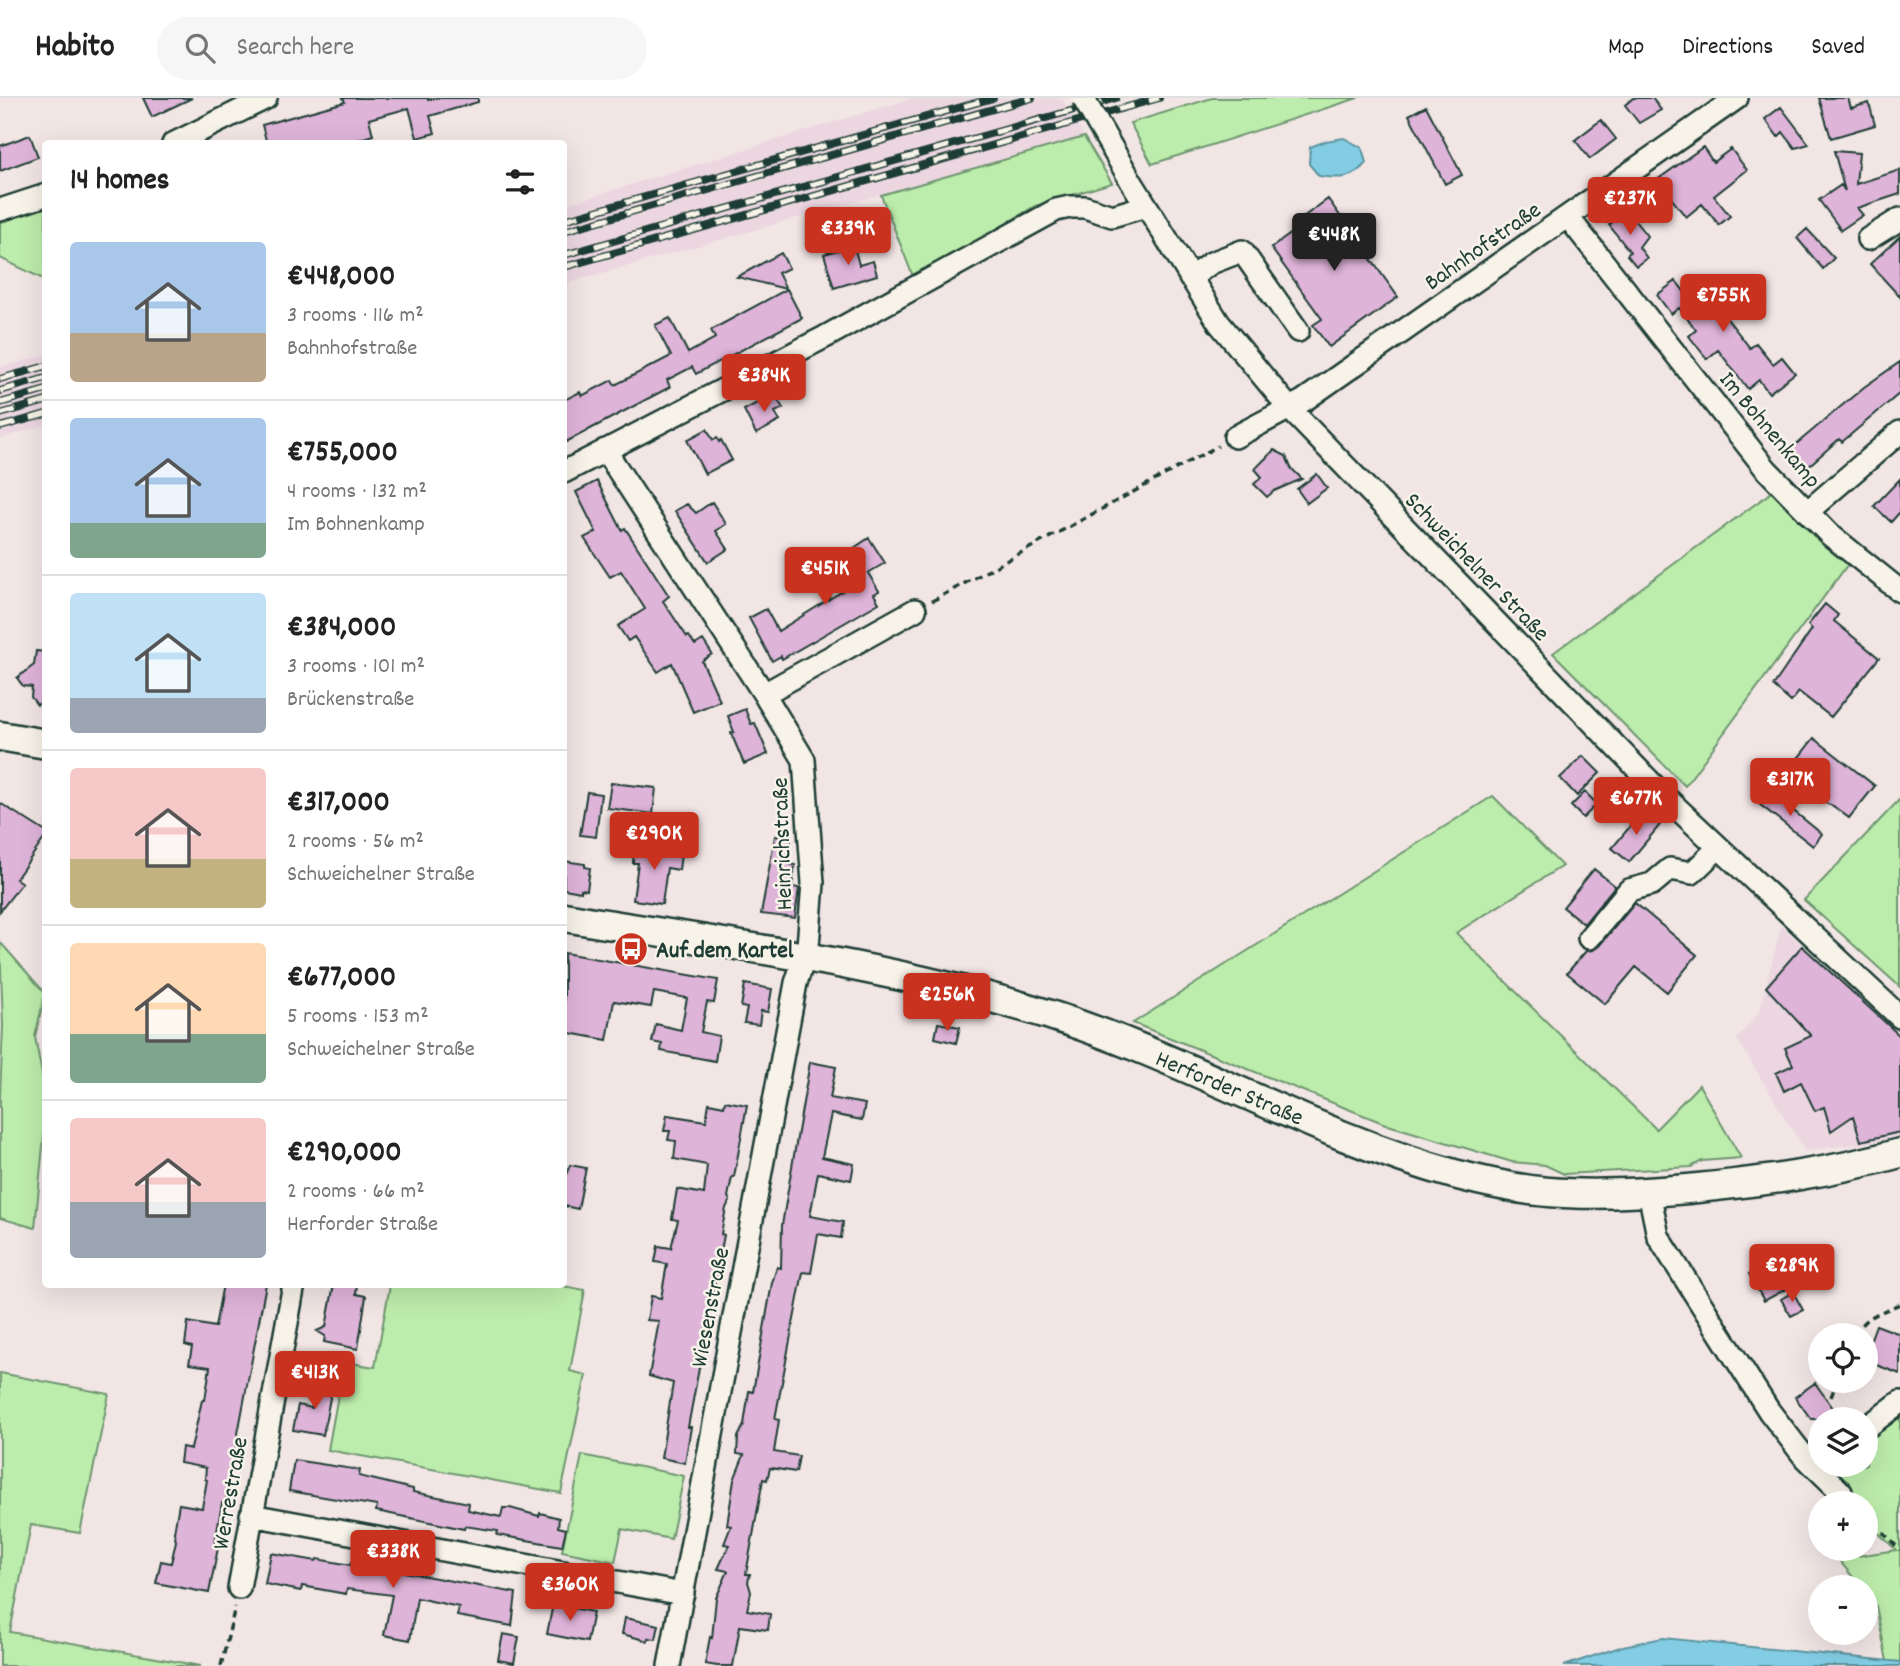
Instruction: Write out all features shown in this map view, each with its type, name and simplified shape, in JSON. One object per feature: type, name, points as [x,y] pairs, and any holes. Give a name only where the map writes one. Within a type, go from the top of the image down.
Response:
[{"type":"main road","points":[[0,736],[42,743]]},
{"type":"main road","name":"Herforder Straße","points":[[567,918],[900,975],[988,996],[1124,1043],[1359,1141],[1452,1173],[1503,1185],[1549,1192],[1648,1192],[1747,1184],[1794,1177],[1850,1167],[1900,1153]]},
{"type":"street","points":[[181,140],[266,98]]},
{"type":"street","name":"Schweichelner Straße","points":[[1083,98],[1219,323],[1289,408],[1661,793],[1900,1017]]},
{"type":"street","name":"Bahnhofstraße","points":[[1235,437],[1303,401],[1737,98]]},
{"type":"street","points":[[0,210],[42,196]]},
{"type":"street","points":[[567,470],[825,337],[1056,210],[1085,207],[1112,216],[1146,206]]},
{"type":"street","name":"Im Bohnenkamp","points":[[1568,216],[1766,468],[1807,512],[1854,556],[1900,591]]},
{"type":"street","points":[[1868,239],[1900,219]]},
{"type":"street","points":[[1190,278],[1211,263],[1242,251],[1298,331]]},
{"type":"street","points":[[1807,512],[1900,432]]},
{"type":"street","name":"Heinrichstraße","points":[[605,450],[764,694],[804,761],[813,883],[804,958]]},
{"type":"street","points":[[764,694],[915,610]]},
{"type":"street","points":[[1589,938],[1629,890],[1652,884],[1670,869],[1692,873],[1718,848]]},
{"type":"street","name":"Wiesenstraße","points":[[669,1666],[796,982],[804,958]]},
{"type":"street","points":[[1648,1192],[1658,1236],[1769,1411],[1808,1453]]},
{"type":"street","name":"Werrestraße","points":[[239,1588],[293,1288]]},
{"type":"street","points":[[1878,1419],[1900,1402]]},
{"type":"street","points":[[1829,1477],[1840,1491]]},
{"type":"street","points":[[251,1515],[682,1594]]},
{"type":"path","points":[[915,610],[1235,437]]},
{"type":"path","points":[[1862,1323],[1900,1304]]},
{"type":"path","points":[[1831,1397],[1832,1393]]},
{"type":"path","points":[[1878,1527],[1900,1550]]},
{"type":"path","points":[[221,1666],[239,1588]]},
{"type":"shaded area","points":[[912,98],[1062,98],[1084,137],[567,283],[567,204]]},
{"type":"shaded area","points":[[42,356],[42,426],[0,439],[0,367]]},
{"type":"shaded area","points":[[1781,926],[1900,1035],[1900,1138],[1805,1151],[1737,1039],[1759,1012]]},
{"type":"green space","points":[[1212,98],[1358,98],[1152,164],[1130,123]]},
{"type":"green space","points":[[1084,137],[1112,183],[1035,206],[914,279],[881,195]]},
{"type":"green space","points":[[42,208],[42,279],[0,258],[0,222]]},
{"type":"green space","points":[[1773,491],[1848,564],[1685,786],[1553,653]]},
{"type":"green space","points":[[1493,796],[1562,866],[1456,933],[1656,1129],[1699,1085],[1741,1158],[1702,1161],[1691,1167],[1564,1174],[1545,1165],[1512,1162],[1388,1125],[1133,1023]]},
{"type":"green space","points":[[1900,799],[1900,987],[1804,900]]},
{"type":"green space","points":[[0,942],[42,990],[42,1006],[35,1037],[42,1074],[42,1155],[35,1228],[0,1218],[3,1026]]},
{"type":"green space","points":[[567,1287],[585,1290],[570,1371],[586,1375],[561,1493],[328,1450],[344,1362],[375,1367],[389,1288]]},
{"type":"green space","points":[[0,1373],[109,1394],[80,1533],[31,1525],[10,1632],[201,1666],[0,1666]]},
{"type":"green space","points":[[1900,1412],[1900,1662],[1887,1661],[1878,1616],[1878,1575],[1851,1575],[1840,1561],[1878,1561],[1878,1553],[1896,1550],[1878,1533],[1878,1491],[1840,1491],[1839,1477],[1878,1477],[1878,1429]]},
{"type":"green space","points":[[582,1455],[684,1476],[671,1539],[622,1529],[615,1562],[562,1551]]},
{"type":"water","points":[[1344,138],[1362,148],[1366,163],[1356,173],[1345,177],[1319,176],[1309,164],[1310,147]]},
{"type":"water","points":[[1663,1638],[1900,1662],[1900,1666],[1564,1666],[1623,1646]]},
{"type":"building","points":[[143,98],[192,98],[152,117]]},
{"type":"building","points":[[343,98],[478,98],[478,102],[430,116],[435,133],[417,138],[409,108],[369,119],[373,135],[357,140],[266,140],[262,125],[345,102]]},
{"type":"building","points":[[1633,98],[1652,98],[1661,110],[1639,123],[1625,105]]},
{"type":"building","points":[[1819,98],[1848,98],[1851,108],[1869,103],[1875,125],[1831,138]]},
{"type":"building","points":[[1426,106],[1462,175],[1445,184],[1409,115]]},
{"type":"building","points":[[1781,107],[1809,144],[1795,148],[1783,132],[1778,137],[1765,119]]},
{"type":"building","points":[[1601,120],[1616,139],[1590,159],[1575,140]]},
{"type":"building","points":[[30,135],[38,157],[0,171],[0,146]]},
{"type":"building","points":[[1703,147],[1713,162],[1731,149],[1747,170],[1714,196],[1730,216],[1719,225],[1702,204],[1686,217],[1657,180]]},
{"type":"building","points":[[1834,151],[1859,153],[1856,184],[1900,170],[1900,194],[1857,208],[1863,215],[1841,230],[1819,200],[1841,185],[1845,191]]},
{"type":"building","points":[[1328,199],[1398,297],[1329,347],[1313,325],[1322,319],[1271,248],[1303,225],[1299,220]]},
{"type":"building","points":[[1627,211],[1647,236],[1639,247],[1647,258],[1636,266],[1627,255],[1630,252],[1609,225]]},
{"type":"building","points":[[1807,229],[1834,258],[1823,269],[1797,238]]},
{"type":"building","points":[[1900,236],[1900,297],[1870,264]]},
{"type":"building","points":[[854,246],[859,265],[873,261],[877,275],[834,288],[824,254]]},
{"type":"building","points":[[781,253],[789,268],[778,273],[786,289],[737,277]]},
{"type":"building","points":[[1702,277],[1711,289],[1715,285],[1731,305],[1722,312],[1750,348],[1756,343],[1773,364],[1782,357],[1795,373],[1769,393],[1759,380],[1748,389],[1718,350],[1707,359],[1689,336],[1696,330],[1679,308],[1671,314],[1657,295],[1676,281],[1684,291]]},
{"type":"building","points":[[787,289],[802,318],[696,374],[692,367],[667,380],[670,387],[567,441],[567,398],[580,392],[582,396],[612,380],[615,385],[671,356],[655,325],[670,318],[688,353],[715,338],[711,330]]},
{"type":"building","points":[[1900,362],[1900,393],[1842,442],[1839,439],[1804,470],[1788,451],[1864,387]]},
{"type":"building","points":[[774,394],[783,408],[775,412],[780,421],[756,434],[744,410]]},
{"type":"building","points":[[707,429],[713,440],[721,440],[732,460],[705,474],[687,440]]},
{"type":"building","points":[[1274,450],[1286,456],[1291,468],[1302,479],[1274,491],[1267,497],[1254,484],[1262,477],[1255,469]]},
{"type":"building","points":[[1317,474],[1327,488],[1307,503],[1297,489]]},
{"type":"building","points":[[1900,479],[1900,512],[1891,522],[1874,506]]},
{"type":"building","points":[[597,481],[622,530],[625,528],[669,596],[663,601],[687,637],[689,636],[695,645],[703,640],[712,654],[702,661],[720,701],[693,712],[672,663],[658,672],[634,637],[628,641],[618,626],[645,609],[621,571],[610,577],[584,538],[596,532],[576,492]]},
{"type":"building","points":[[712,502],[726,524],[716,531],[728,549],[708,562],[675,511],[687,504],[696,513]]},
{"type":"building","points":[[869,538],[885,563],[868,573],[879,591],[874,594],[879,603],[782,659],[781,656],[772,661],[749,618],[766,609],[778,631],[844,590],[834,573],[858,560],[851,550]]},
{"type":"building","points":[[1825,604],[1838,615],[1834,621],[1879,658],[1831,717],[1799,692],[1791,702],[1773,686],[1812,629],[1808,625]]},
{"type":"building","points":[[36,651],[42,652],[42,702],[37,705],[31,697],[32,687],[23,686],[17,678],[34,665]]},
{"type":"building","points":[[745,709],[751,724],[755,723],[768,754],[744,764],[731,733],[734,732],[728,716]]},
{"type":"building","points":[[1814,738],[1875,786],[1849,818],[1833,806],[1777,785]]},
{"type":"building","points":[[1583,756],[1600,773],[1577,796],[1560,778]]},
{"type":"building","points":[[611,783],[656,788],[653,814],[607,808]]},
{"type":"building","points":[[1769,791],[1822,834],[1813,846],[1759,804]]},
{"type":"building","points":[[587,792],[601,794],[596,837],[580,835]]},
{"type":"building","points":[[1585,792],[1597,804],[1583,818],[1571,806]]},
{"type":"building","points":[[0,803],[42,829],[42,842],[16,879],[22,883],[0,911]]},
{"type":"building","points":[[1643,811],[1660,825],[1629,862],[1612,848]]},
{"type":"building","points":[[775,836],[791,838],[788,864],[795,865],[792,887],[799,888],[795,918],[761,914]]},
{"type":"building","points":[[665,845],[682,846],[679,870],[667,868],[662,904],[633,900],[638,863],[633,863],[634,848],[664,850]]},
{"type":"building","points":[[567,861],[585,864],[585,867],[590,868],[587,890],[581,889],[581,892],[567,890]]},
{"type":"building","points":[[1594,869],[1615,886],[1584,924],[1563,907]]},
{"type":"building","points":[[1635,903],[1697,955],[1667,992],[1636,967],[1605,1004],[1567,973],[1586,951],[1599,946]]},
{"type":"building","points":[[1802,946],[1900,1036],[1900,1132],[1861,1141],[1853,1116],[1831,1131],[1824,1107],[1815,1111],[1801,1082],[1784,1091],[1776,1073],[1793,1065],[1785,1048],[1811,1036],[1766,987]]},
{"type":"building","points":[[567,954],[718,980],[714,1003],[707,1002],[701,1032],[719,1036],[715,1061],[661,1051],[662,1044],[652,1042],[656,1024],[681,1030],[687,998],[654,992],[651,1007],[614,1001],[607,1040],[567,1033]]},
{"type":"building","points":[[745,984],[772,989],[768,1012],[761,1011],[759,1025],[744,1023],[747,1008],[741,1007]]},
{"type":"building","points":[[938,1023],[960,1027],[956,1043],[935,1038]]},
{"type":"building","points":[[810,1062],[836,1067],[830,1098],[865,1104],[862,1120],[831,1114],[822,1157],[854,1164],[851,1180],[818,1173],[810,1216],[843,1222],[841,1238],[818,1234],[811,1273],[803,1272],[775,1419],[779,1420],[774,1452],[799,1456],[796,1472],[770,1468],[767,1480],[763,1479],[746,1574],[750,1574],[748,1582],[751,1592],[747,1610],[770,1614],[768,1630],[740,1626],[733,1666],[717,1666],[705,1664],[710,1637],[712,1638],[716,1598],[728,1571],[718,1569],[729,1545],[724,1544],[731,1526],[727,1525],[734,1480],[744,1455],[737,1454],[738,1437],[744,1425],[749,1391],[753,1392],[772,1283],[777,1267],[781,1268],[782,1225]]},
{"type":"building","points":[[725,1101],[747,1105],[728,1197],[730,1200],[721,1234],[724,1235],[688,1427],[691,1427],[685,1463],[661,1458],[673,1383],[649,1376],[659,1321],[647,1320],[651,1296],[661,1298],[667,1264],[655,1262],[658,1246],[671,1248],[678,1220],[672,1219],[677,1189],[704,1194],[707,1165],[674,1159],[676,1141],[668,1140],[670,1131],[664,1131],[667,1115],[706,1121],[709,1103],[724,1106]]},
{"type":"building","points":[[570,1165],[586,1168],[578,1209],[567,1207],[567,1172]]},
{"type":"building","points":[[1771,1262],[1786,1289],[1764,1301],[1749,1274]]},
{"type":"building","points":[[222,1288],[265,1288],[225,1503],[222,1503],[214,1547],[218,1548],[209,1593],[156,1583],[161,1561],[171,1563],[179,1504],[202,1508],[207,1480],[206,1468],[180,1463],[182,1447],[191,1449],[202,1400],[205,1400],[210,1367],[189,1364],[192,1347],[185,1345],[188,1322],[215,1327]]},
{"type":"building","points":[[333,1288],[357,1288],[356,1294],[366,1296],[358,1349],[324,1342],[325,1336],[317,1331],[326,1327]]},
{"type":"building","points":[[1793,1292],[1803,1310],[1791,1316],[1781,1299]]},
{"type":"building","points":[[1878,1326],[1900,1334],[1900,1374],[1878,1366]]},
{"type":"building","points":[[318,1379],[333,1382],[323,1435],[293,1430],[298,1405],[312,1408]]},
{"type":"building","points":[[1808,1388],[1808,1393],[1822,1393],[1832,1407],[1808,1407],[1808,1415],[1795,1397]]},
{"type":"building","points":[[294,1460],[360,1470],[359,1476],[413,1489],[413,1492],[469,1503],[468,1510],[501,1517],[503,1508],[510,1508],[559,1518],[558,1527],[566,1529],[562,1546],[497,1535],[498,1531],[465,1526],[464,1529],[376,1511],[377,1506],[289,1491]]},
{"type":"building","points":[[271,1553],[351,1565],[351,1562],[516,1593],[512,1626],[457,1616],[459,1607],[417,1598],[410,1640],[384,1635],[392,1595],[347,1589],[346,1594],[302,1586],[301,1591],[265,1584]]},
{"type":"building","points":[[553,1604],[593,1612],[587,1642],[547,1634]]},
{"type":"building","points":[[625,1618],[659,1625],[656,1639],[648,1638],[648,1641],[622,1634]]},
{"type":"building","points":[[503,1634],[519,1637],[514,1663],[498,1660]]},
{"type":"railway","points":[[567,219],[993,98]]},
{"type":"railway","points":[[567,230],[1032,98]]},
{"type":"railway","points":[[567,254],[1116,98]]},
{"type":"railway","points":[[567,266],[1159,98]]},
{"type":"railway","points":[[0,379],[42,367]]},
{"type":"railway","points":[[0,391],[42,379]]},
{"type":"railway","points":[[0,403],[42,391]]},
{"type":"railway","points":[[0,414],[42,402]]},
{"type":"railway","points":[[0,427],[42,415]]},
{"type":"place","name":"Auf dem Kartel","points":[[631,949]]}]
